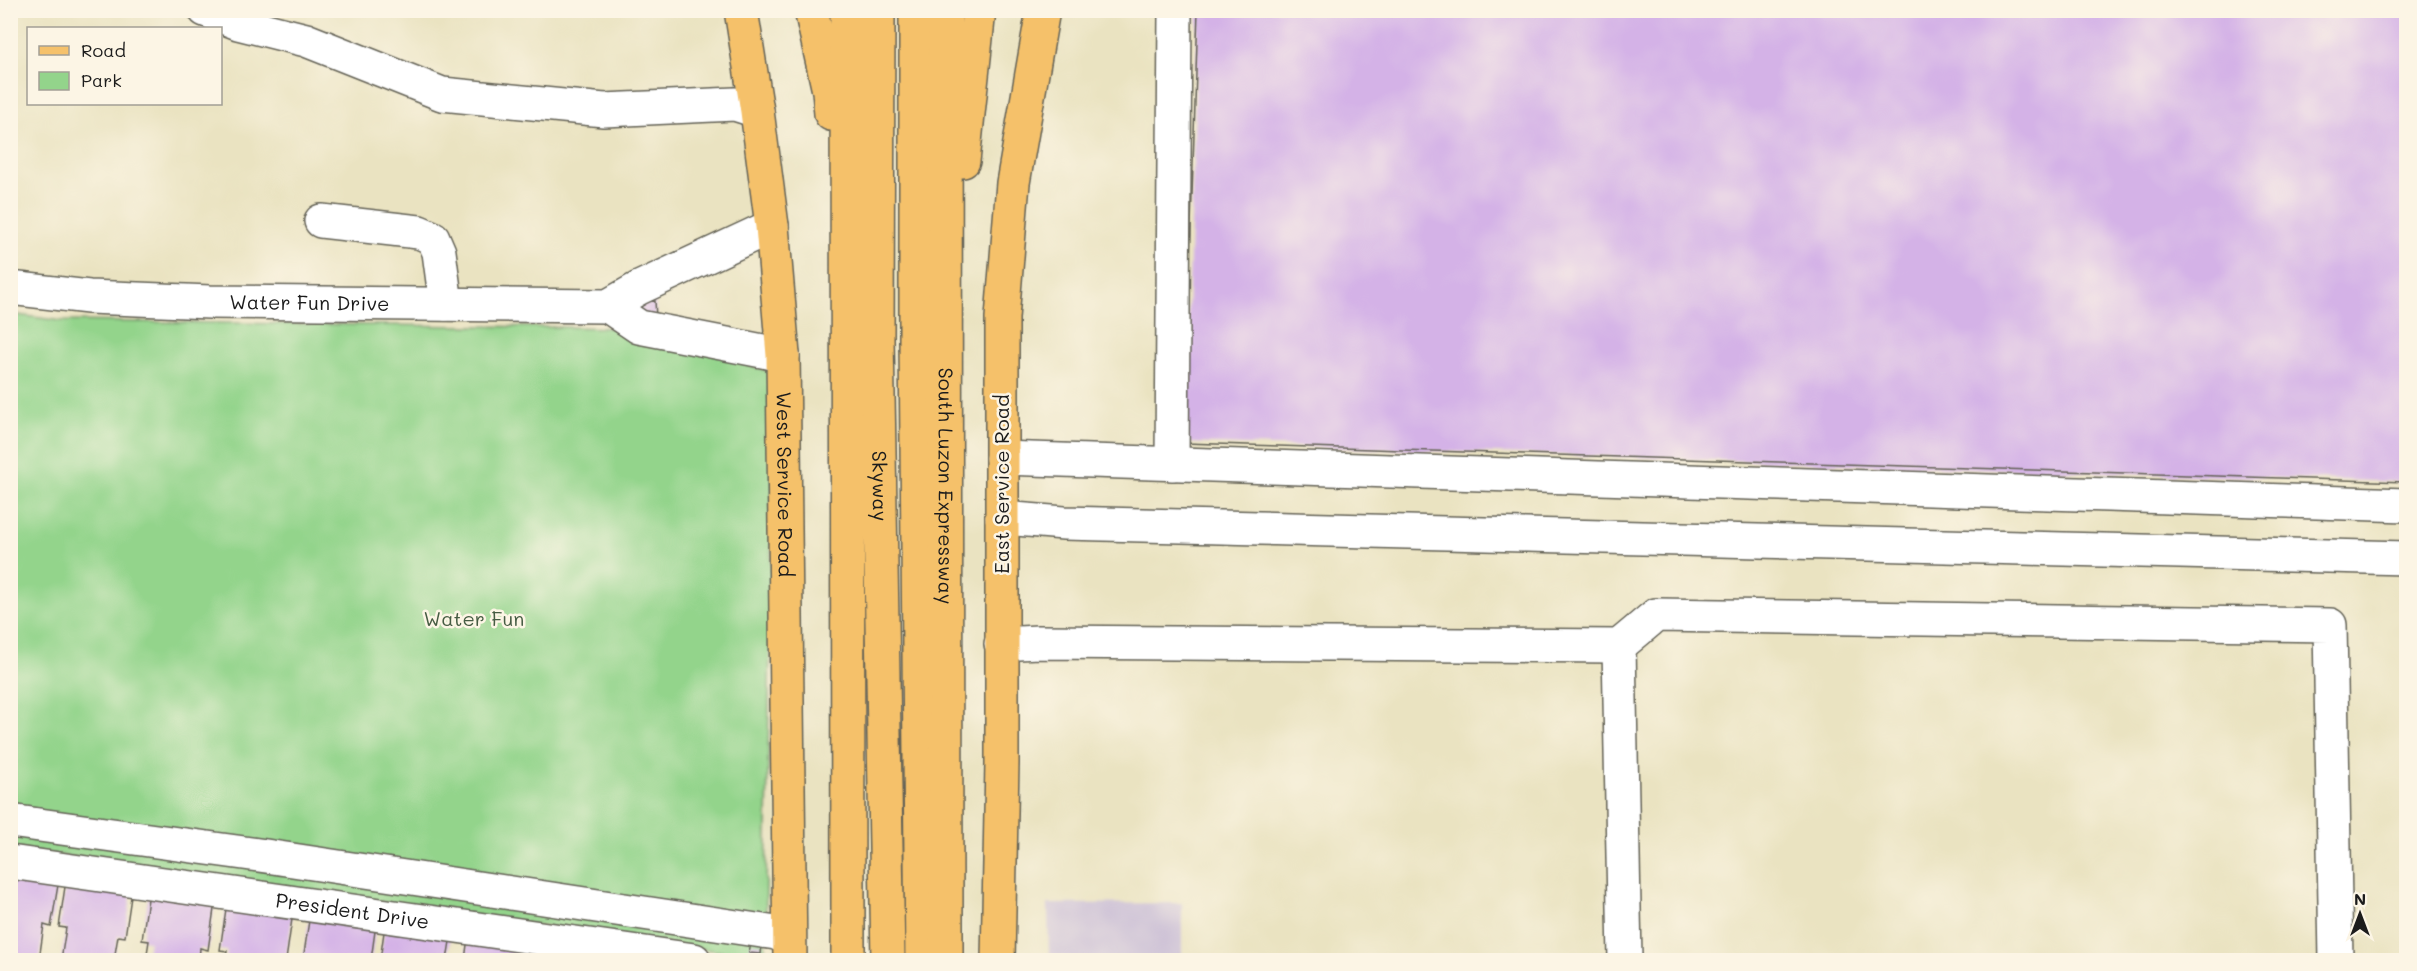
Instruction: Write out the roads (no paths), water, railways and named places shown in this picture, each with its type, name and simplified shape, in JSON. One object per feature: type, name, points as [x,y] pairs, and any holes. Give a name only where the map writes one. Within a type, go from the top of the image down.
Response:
[{"type":"main road","name":"West Service Road","points":[[741,10],[758,111],[772,226],[783,355],[790,950]]},
{"type":"main road","points":[[811,10],[829,91],[848,355]]},
{"type":"main road","points":[[848,10],[848,960]]},
{"type":"main road","name":"Skyway","points":[[878,10],[877,339],[888,960]]},
{"type":"main road","name":"Skyway","points":[[916,10],[916,341],[922,960]]},
{"type":"main road","name":"South Luzon Expressway","points":[[945,10],[946,960]]},
{"type":"main road","points":[[945,339],[979,10]]},
{"type":"main road","name":"East Service Road","points":[[998,960],[1002,763],[1002,318],[1012,183],[1043,10]]},
{"type":"street","points":[[205,10],[238,23],[306,40],[442,94],[604,110],[735,104],[758,111]]},
{"type":"street","points":[[1172,464],[1174,10]]},
{"type":"street","points":[[321,221],[419,232],[432,238],[439,252],[446,304]]},
{"type":"street","points":[[772,226],[639,288],[608,306],[639,327],[783,355]]},
{"type":"street","name":"Water Fun Drive","points":[[10,288],[89,297],[199,302],[608,306]]},
{"type":"street","points":[[1002,458],[2406,505]]},
{"type":"street","points":[[1002,518],[1064,523],[2406,558]]},
{"type":"street","points":[[1001,644],[1050,642],[1619,646],[1656,615],[2330,626],[2336,960]]},
{"type":"street","points":[[1619,646],[1625,960]]},
{"type":"street","points":[[10,820],[776,933],[790,950]]},
{"type":"street","name":"President Drive","points":[[10,862],[460,928],[552,951],[694,960]]},
{"type":"street","points":[[460,928],[467,887]]},
{"type":"street","points":[[552,951],[558,901]]},
{"type":"park label","name":"Water Fun","points":[[474,619]]}]
